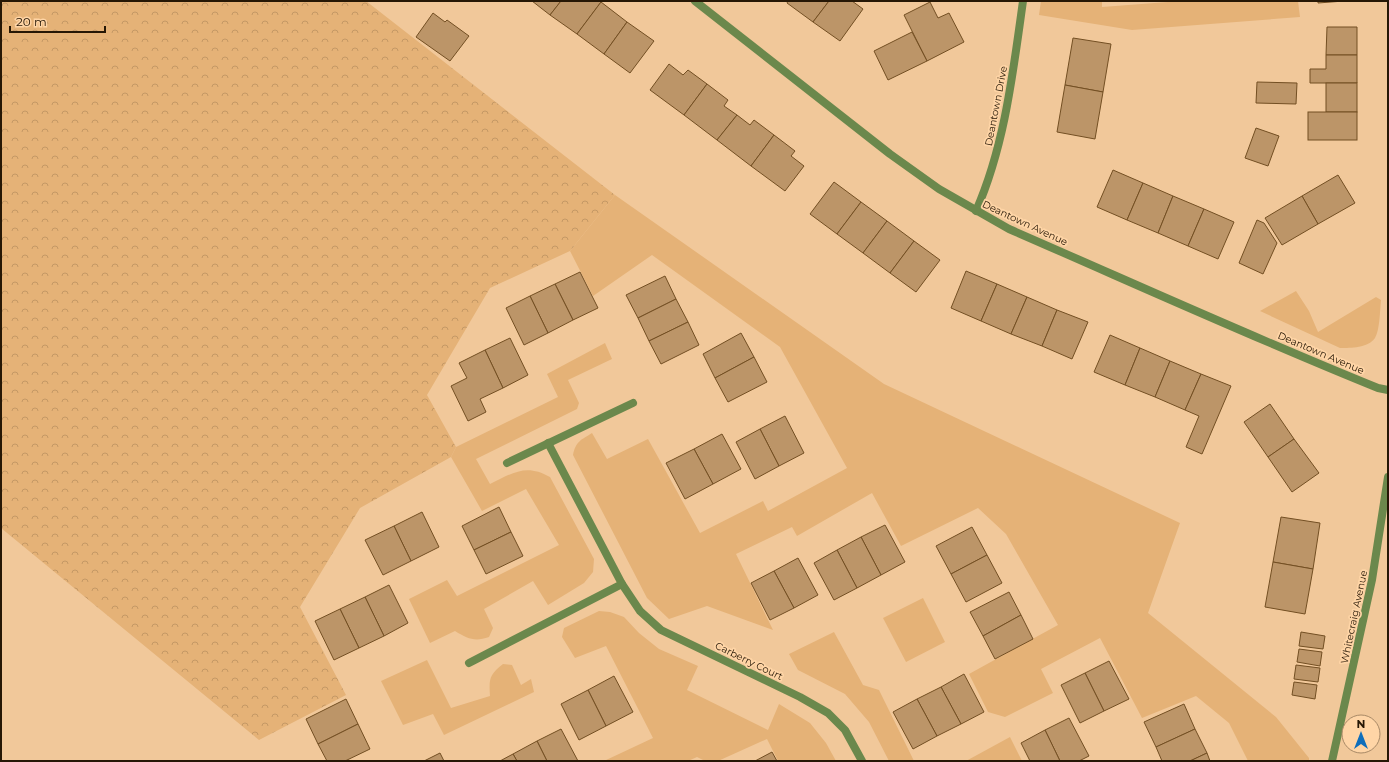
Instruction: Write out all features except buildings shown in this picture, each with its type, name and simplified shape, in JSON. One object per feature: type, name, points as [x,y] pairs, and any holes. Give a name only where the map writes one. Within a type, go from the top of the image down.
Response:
[{"type":"street","name":"Deantown Avenue","points":[[695,1],[890,154],[939,189],[976,211],[1008,228],[1319,364],[1378,388],[1388,390]]},
{"type":"street","name":"Deantown Drive","points":[[976,211],[996,157],[1010,90],[1023,1]]},
{"type":"street","points":[[507,464],[633,403]]},
{"type":"street","name":"Carberry Court","points":[[548,443],[622,584],[640,611],[661,630],[802,698],[828,713],[845,730],[862,761]]},
{"type":"street","name":"Whitecraig Avenue","points":[[1332,761],[1372,580],[1388,476]]},
{"type":"street","points":[[469,663],[622,584]]},
{"type":"green space","points":[[1,1],[366,1],[615,195],[570,251],[490,288],[427,395],[456,447],[451,457],[360,508],[300,607],[346,695],[259,740],[1,528]]},
{"type":"green space","points":[[1041,1],[1102,1],[1102,7],[1181,1],[1298,1],[1300,17],[1132,30],[1039,15]]},
{"type":"green space","points":[[615,195],[884,384],[1180,523],[1148,613],[1276,717],[1309,758],[1309,761],[1248,761],[1229,723],[1196,696],[1142,718],[1100,638],[1041,669],[1053,693],[1005,717],[988,712],[969,674],[1058,625],[1006,534],[978,508],[901,546],[872,493],[797,536],[792,527],[736,554],[773,630],[707,606],[669,619],[647,598],[573,455],[580,441],[592,433],[607,459],[648,439],[700,533],[763,501],[768,511],[847,468],[780,347],[652,255],[593,296],[570,251]]},
{"type":"green space","points":[[1296,291],[1309,311],[1318,332],[1376,297],[1381,300],[1379,325],[1375,338],[1364,346],[1340,348],[1260,311]]},
{"type":"green space","points":[[605,343],[612,359],[568,380],[579,403],[577,409],[476,459],[490,484],[513,473],[527,470],[541,473],[550,477],[594,559],[593,572],[584,583],[548,605],[533,581],[484,609],[493,628],[489,637],[472,639],[455,631],[430,643],[409,599],[447,580],[457,596],[559,545],[526,489],[482,511],[451,457],[456,447],[558,397],[547,374]]},
{"type":"green space","points":[[923,598],[945,642],[906,662],[883,618]]},
{"type":"green space","points":[[599,611],[610,612],[624,617],[639,633],[659,649],[698,666],[687,690],[768,730],[779,704],[810,723],[826,743],[836,761],[778,761],[767,739],[718,761],[705,761],[697,757],[688,761],[604,761],[653,738],[606,646],[575,658],[562,637],[564,628]]},
{"type":"green space","points":[[834,632],[863,685],[879,690],[914,761],[889,761],[869,722],[845,694],[798,670],[789,654]]},
{"type":"green space","points":[[427,660],[451,708],[490,696],[490,681],[492,674],[503,664],[512,665],[521,685],[531,679],[534,692],[444,735],[433,714],[403,725],[381,681]]},
{"type":"green space","points":[[1010,737],[1022,761],[966,761]]}]
